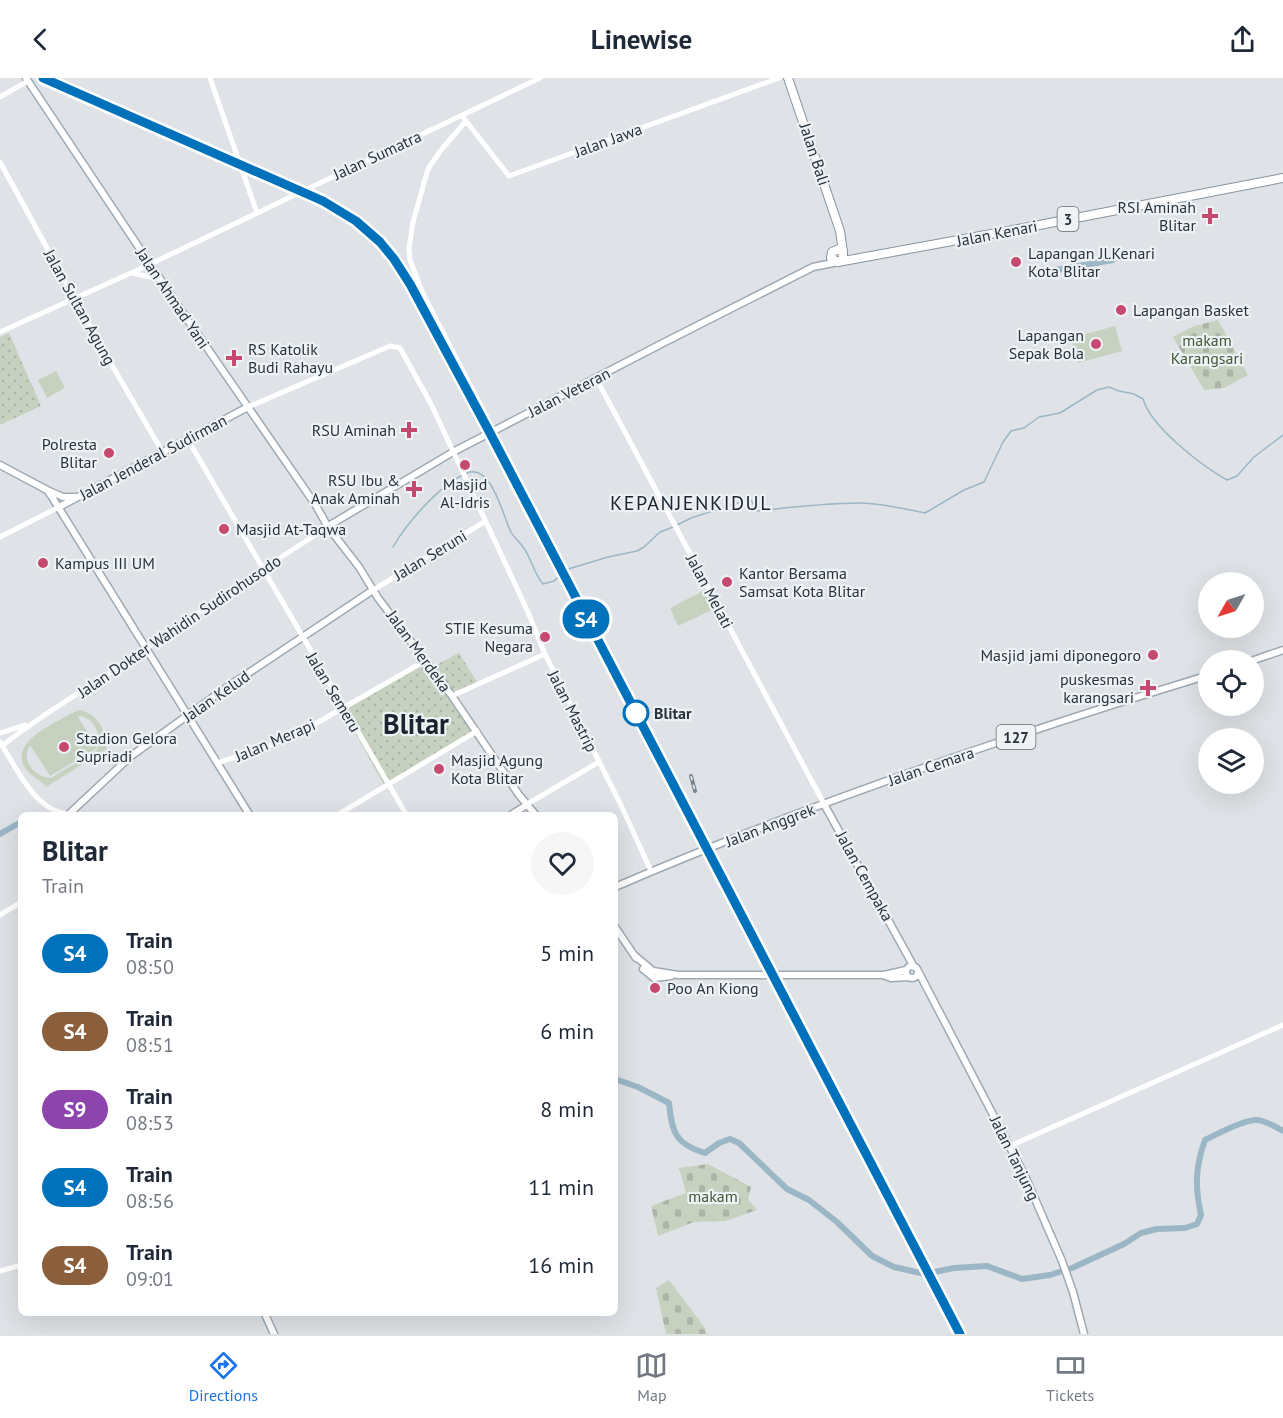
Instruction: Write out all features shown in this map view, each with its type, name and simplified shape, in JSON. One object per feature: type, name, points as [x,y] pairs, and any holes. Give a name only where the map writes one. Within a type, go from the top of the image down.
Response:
[{"type":"highway","name":"Jalan Bali","points":[[788,78],[840,231],[842,252]]},
{"type":"highway","name":"Jalan Kenari","points":[[852,259],[1283,178]]},
{"type":"highway","points":[[840,231],[838,243],[831,258],[838,262],[843,257],[842,252]]},
{"type":"highway","points":[[833,250],[837,249],[852,259]]},
{"type":"highway","name":"3","points":[[838,262],[852,259]]},
{"type":"main road","points":[[210,78],[255,209]]},
{"type":"main road","name":"Jalan Sumatra","points":[[0,332],[150,264],[255,209],[464,118],[540,78]]},
{"type":"main road","name":"Jalan Jawa","points":[[464,118],[509,176],[779,78]]},
{"type":"main road","points":[[0,97],[25,82]]},
{"type":"main road","name":"Jalan Ahmad Yani","points":[[25,82],[329,526]]},
{"type":"main road","points":[[464,118],[428,169],[413,222],[409,248],[410,260],[423,294],[494,431]]},
{"type":"main road","name":"Jalan Sultan Agung","points":[[0,162],[74,299],[162,451]]},
{"type":"main road","name":"Jalan Veteran","points":[[329,526],[453,452],[813,267],[833,250]]},
{"type":"main road","name":"Jalan Veteran","points":[[813,267],[838,262]]},
{"type":"main road","points":[[131,273],[160,279]]},
{"type":"main road","name":"Jalan Mastrip","points":[[248,407],[394,346],[400,348],[431,404],[545,654],[651,872]]},
{"type":"main road","name":"Jalan Melati","points":[[596,378],[824,804]]},
{"type":"main road","name":"Jalan Jenderal Sudirman","points":[[59,507],[248,407]]},
{"type":"main road","name":"Jalan Semeru","points":[[188,438],[405,812]]},
{"type":"main road","points":[[0,465],[47,490],[63,496],[78,497]]},
{"type":"main road","points":[[47,490],[248,812]]},
{"type":"main road","points":[[0,537],[59,507]]},
{"type":"main road","name":"Jalan Seruni","points":[[374,590],[484,522]]},
{"type":"main road","name":"Jalan Dokter Wahidin Sudirohusodo","points":[[1,744],[329,526]]},
{"type":"main road","name":"Jalan Merdeka","points":[[329,526],[534,812]]},
{"type":"main road","name":"Jalan Kelud","points":[[71,812],[131,756],[374,590]]},
{"type":"main road","points":[[1264,657],[1283,650]]},
{"type":"main road","points":[[452,696],[545,654]]},
{"type":"main road","name":"Jalan Merapi","points":[[217,763],[288,738],[425,661]]},
{"type":"main road","name":"Jalan Cemara","points":[[824,804],[965,754],[1198,679]]},
{"type":"main road","name":"Jalan Dokter Wahidin Sudirohusodo","points":[[0,733],[30,723]]},
{"type":"main road","points":[[342,812],[477,731]]},
{"type":"main road","points":[[1,744],[43,805],[60,812]]},
{"type":"main road","points":[[515,812],[599,762]]},
{"type":"main road","name":"Jalan Anggrek","points":[[618,886],[824,804]]},
{"type":"main road","name":"Jalan Cempaka","points":[[824,804],[905,949],[911,969]]},
{"type":"main road","points":[[0,915],[18,904]]},
{"type":"main road","points":[[618,931],[634,955],[651,971],[678,975],[883,975],[911,969]]},
{"type":"main road","points":[[883,975],[891,978],[911,978],[917,975],[911,969]]},
{"type":"main road","points":[[911,969],[906,973],[911,978]]},
{"type":"main road","name":"Jalan Tanjung","points":[[911,969],[926,990],[1010,1146],[1062,1261],[1084,1334]]},
{"type":"main road","name":"Jalan Tanjung","points":[[911,978],[926,990]]},
{"type":"main road","points":[[1010,1146],[1283,1025]]},
{"type":"main road","points":[[0,1271],[18,1266]]},
{"type":"main road","points":[[266,1316],[274,1334]]},
{"type":"green space","name":"makam Karangsari","points":[[1218,320],[1248,375],[1224,388],[1204,390],[1173,337],[1194,326]]},
{"type":"green space","name":"Lapangan Sepak Bola","points":[[1115,326],[1122,351],[1078,363],[1071,338]]},
{"type":"green space","points":[[9,333],[41,406],[0,425],[0,337]]},
{"type":"green space","points":[[56,371],[65,388],[47,398],[38,380]]},
{"type":"green space","points":[[703,591],[714,609],[678,626],[670,608]]},
{"type":"green space","points":[[459,653],[477,682],[453,691],[432,667]]},
{"type":"green space","points":[[425,662],[475,730],[385,787],[343,711]]},
{"type":"green space","points":[[85,711],[99,722],[107,749],[46,787],[25,768],[22,755],[24,747],[38,733],[74,712]],"holes":[[[78,717],[86,718],[94,725],[98,735],[97,750],[51,778],[35,772],[28,762],[27,751],[30,745],[50,776],[97,748]]]},
{"type":"green space","name":"makam","points":[[708,1164],[751,1187],[748,1199],[757,1210],[725,1221],[694,1222],[658,1236],[651,1206],[686,1193],[679,1168]]},
{"type":"green space","points":[[669,1280],[705,1328],[707,1334],[666,1334],[656,1288]]},
{"type":"waterway","points":[[1044,272],[1113,260]]},
{"type":"waterway","points":[[677,525],[691,518],[750,499],[758,511],[821,504],[860,503],[925,513],[964,490],[984,482],[1003,442],[1011,431],[1024,428],[1039,417],[1060,413],[1097,390],[1109,387],[1143,399],[1156,422],[1179,445],[1227,480],[1237,476],[1254,457],[1283,435]]},
{"type":"waterway","points":[[467,473],[476,472],[490,483],[511,532],[526,551],[543,584],[554,581],[565,570],[637,551],[660,532],[673,527]]},
{"type":"waterway","points":[[393,547],[424,506],[463,475]]},
{"type":"waterway","points":[[0,834],[18,824]]},
{"type":"waterway","points":[[618,1080],[638,1087],[669,1103],[674,1129],[681,1141],[687,1145],[705,1153],[719,1143],[730,1139],[739,1143],[787,1189],[809,1200],[837,1222],[872,1256],[894,1267],[925,1274],[954,1268],[987,1266],[1022,1279],[1050,1275],[1072,1268],[1124,1244],[1141,1233],[1157,1229],[1185,1228],[1197,1224],[1201,1215],[1197,1186],[1198,1169],[1205,1140],[1244,1122],[1256,1120],[1283,1131]]},
{"type":"railway","points":[[43,78],[323,201],[356,221],[380,242],[394,259],[410,284],[490,433],[960,1334]]},
{"type":"railway","points":[[691,776],[695,791]]},
{"type":"train","name":"S4","points":[[43,78],[323,201],[342,211],[369,231],[394,259],[410,284],[490,433],[960,1334]]},
{"type":"place","name":"RSI Aminah Blitar","points":[[1210,216]]},
{"type":"place","name":"Lapangan Jl.Kenari Kota Blitar","points":[[1016,262]]},
{"type":"place","name":"Lapangan Basket","points":[[1121,310]]},
{"type":"place","name":"Lapangan Sepak Bola","points":[[1096,344]]},
{"type":"place","name":"RS Katolik Budi Rahayu","points":[[234,358]]},
{"type":"place","name":"RSU Aminah","points":[[409,430]]},
{"type":"place","name":"Polresta Blitar","points":[[109,453]]},
{"type":"place","name":"Masjid Al-Idris","points":[[465,465]]},
{"type":"place","name":"RSU Ibu & Anak Aminah","points":[[414,489]]},
{"type":"place","name":"Masjid At-Taqwa","points":[[224,529]]},
{"type":"place","name":"Kampus III UM","points":[[43,563]]},
{"type":"place","name":"Kantor Bersama Samsat Kota Blitar","points":[[727,582]]},
{"type":"place","name":"STIE Kesuma Negara","points":[[545,637]]},
{"type":"place","name":"Masjid jami diponegoro","points":[[1153,655]]},
{"type":"place","name":"puskesmas karangsari","points":[[1148,688]]},
{"type":"place","name":"Blitar","points":[[636,713]]},
{"type":"place","name":"Stadion Gelora Supriadi","points":[[64,747]]},
{"type":"place","name":"Masjid Agung Kota Blitar","points":[[439,769]]},
{"type":"place","name":"Poo An Kiong","points":[[655,988]]},
{"type":"district","name":"KEPANJENKIDUL","points":[[691,503]]},
{"type":"district","name":"Blitar","points":[[416,723]]}]
